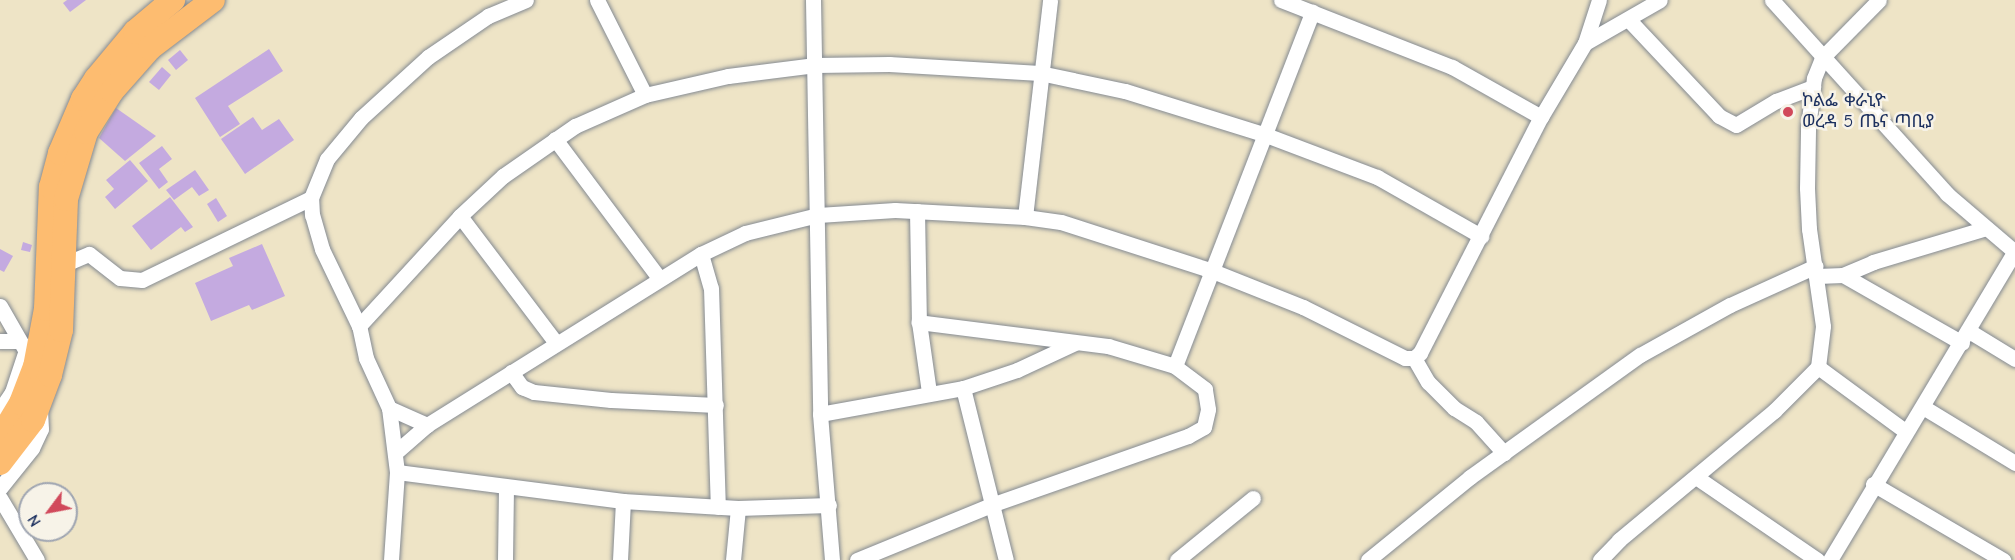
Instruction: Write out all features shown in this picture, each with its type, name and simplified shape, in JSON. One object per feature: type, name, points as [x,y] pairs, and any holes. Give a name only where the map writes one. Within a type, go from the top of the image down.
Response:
[{"type":"main road","points":[[0,438],[21,403],[27,353],[46,309],[51,187],[60,153],[82,99],[96,79],[135,33],[173,0]]},
{"type":"main road","points":[[0,464],[33,420],[40,404],[61,330],[66,199],[86,132],[112,91],[150,48],[213,0]]},
{"type":"street","points":[[391,560],[397,472],[389,408],[366,358],[359,326],[322,249],[312,215],[311,198],[327,159],[362,118],[403,80],[428,57],[488,16],[526,0]]},
{"type":"street","points":[[597,0],[645,95]]},
{"type":"street","points":[[813,0],[820,414],[832,560]]},
{"type":"street","points":[[1025,217],[1050,0]]},
{"type":"street","points":[[1281,0],[1452,67],[1540,117]]},
{"type":"street","points":[[396,452],[427,425],[659,278],[701,254],[745,232],[818,215],[917,211],[1025,217],[1061,222],[1210,270],[1303,307],[1405,358],[1414,357],[1420,353],[1540,117],[1585,43],[1599,0]]},
{"type":"street","points":[[1585,43],[1660,0]]},
{"type":"street","points":[[1772,0],[1947,194],[2015,252],[1923,407],[1905,431],[1830,560]]},
{"type":"street","points":[[1608,558],[1696,477],[1774,411],[1818,366],[1823,326],[1807,188],[1813,87],[1822,58],[1879,0]]},
{"type":"street","points":[[1175,366],[1210,270],[1312,12]]},
{"type":"street","points":[[1628,19],[1719,116],[1736,125],[1776,101],[1813,87]]},
{"type":"street","points":[[359,326],[460,216],[503,176],[555,139],[645,95],[728,76],[815,65],[889,64],[1040,73],[1125,91],[1263,134],[1377,177],[1481,236]]},
{"type":"street","points":[[555,139],[659,278]]},
{"type":"street","points":[[65,264],[89,254],[120,278],[141,280],[311,198]]},
{"type":"street","points":[[917,211],[919,322],[929,392]]},
{"type":"street","points":[[460,216],[556,343]]},
{"type":"street","points":[[1843,275],[1873,262],[1986,228]]},
{"type":"street","points":[[701,254],[711,288],[718,507]]},
{"type":"street","points":[[1368,560],[1504,453],[1640,355],[1730,305],[1817,271],[1843,275],[2015,359]]},
{"type":"street","points":[[0,306],[27,353],[22,368],[0,410]]},
{"type":"street","points":[[857,560],[991,505],[1188,436],[1204,427],[1208,409],[1205,389],[1175,366],[1108,346],[919,322]]},
{"type":"street","points":[[0,341],[27,353]]},
{"type":"street","points":[[820,414],[929,392],[963,388],[1017,370],[1076,343]]},
{"type":"street","points":[[1414,357],[1428,382],[1454,408],[1476,422],[1504,453]]},
{"type":"street","points":[[1818,366],[1905,431]]},
{"type":"street","points":[[511,372],[522,387],[534,392],[611,400],[716,405]]},
{"type":"street","points":[[963,388],[1006,560]]},
{"type":"street","points":[[0,488],[41,429],[40,404]]},
{"type":"street","points":[[1923,407],[2015,463]]},
{"type":"street","points":[[389,408],[427,425]]},
{"type":"street","points":[[397,472],[623,501],[718,507],[829,505]]},
{"type":"street","points":[[1696,477],[1816,560]]},
{"type":"street","points":[[1874,484],[2003,560]]},
{"type":"street","points":[[505,560],[507,487]]},
{"type":"street","points":[[0,498],[38,560]]},
{"type":"street","points":[[1177,560],[1253,498]]},
{"type":"street","points":[[620,560],[623,501]]},
{"type":"street","points":[[734,560],[738,507]]},
{"type":"street","points":[[2012,560],[2015,554]]},
{"type":"building","points":[[67,0],[86,0],[70,12],[63,3]]},
{"type":"building","points":[[269,49],[283,71],[228,106],[240,124],[220,137],[195,98]]},
{"type":"building","points":[[180,50],[188,60],[176,70],[168,60]]},
{"type":"building","points":[[162,67],[171,75],[159,90],[149,82]]},
{"type":"building","points":[[116,108],[156,136],[125,161],[99,138]]},
{"type":"building","points":[[253,117],[262,130],[279,119],[294,140],[245,174],[221,139]]},
{"type":"building","points":[[162,146],[172,159],[159,169],[168,182],[159,189],[139,163]]},
{"type":"building","points":[[130,160],[148,181],[115,209],[105,197],[114,189],[106,180]]},
{"type":"building","points":[[195,170],[209,190],[199,196],[192,187],[174,200],[166,190]]},
{"type":"building","points":[[170,197],[193,227],[185,232],[181,227],[151,250],[132,226]]},
{"type":"building","points":[[216,198],[227,216],[218,222],[207,204]]},
{"type":"building","points":[[23,242],[32,245],[30,252],[21,250]]},
{"type":"building","points":[[262,244],[285,296],[252,310],[249,305],[211,321],[195,283],[233,266],[229,258]]},
{"type":"building","points":[[0,249],[13,256],[4,272],[0,270]]},
{"type":"place","name":"ኮልፌ ቀራኒዮ ወረዳ 5 ጤና ጣቢያ","points":[[1788,112]]}]
